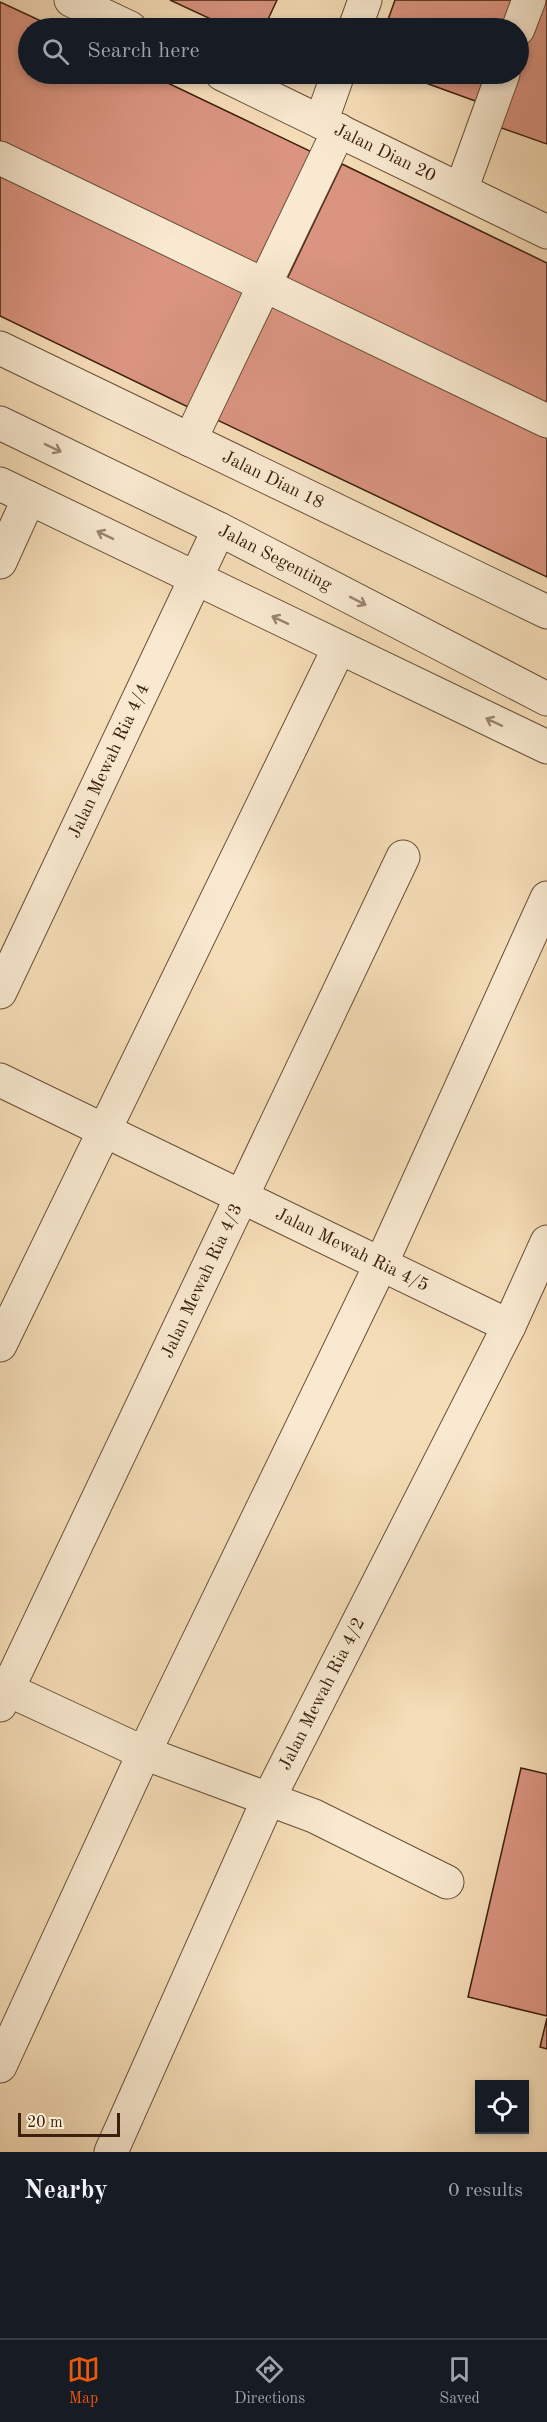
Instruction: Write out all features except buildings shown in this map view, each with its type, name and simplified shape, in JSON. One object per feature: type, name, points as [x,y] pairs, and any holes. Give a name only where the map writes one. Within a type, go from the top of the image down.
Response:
[{"type":"street","points":[[71,0],[109,18]]},
{"type":"street","points":[[359,18],[365,0]]},
{"type":"street","points":[[523,18],[529,0]]},
{"type":"street","name":"Jalan Dian 20","points":[[243,84],[547,232]]},
{"type":"street","points":[[190,440],[264,285],[330,126],[336,84]]},
{"type":"street","points":[[461,190],[499,84]]},
{"type":"street","points":[[0,158],[547,421]]},
{"type":"street","name":"Jalan Dian 18","points":[[0,348],[547,612]]},
{"type":"street","name":"Jalan Segenting","points":[[0,423],[219,529],[547,699]]},
{"type":"street","points":[[0,484],[547,747]]},
{"type":"street","points":[[0,562],[29,498]]},
{"type":"street","name":"Jalan Mewah Ria 4/4","points":[[0,992],[219,529]]},
{"type":"street","points":[[0,1345],[339,648]]},
{"type":"street","name":"Jalan Mewah Ria 4/3","points":[[2,1693],[242,1197],[403,856]]},
{"type":"street","points":[[0,2066],[144,1753],[381,1264],[547,898]]},
{"type":"street","name":"Jalan Mewah Ria 4/5","points":[[0,1080],[509,1326]]},
{"type":"street","name":"Jalan Mewah Ria 4/2","points":[[111,2152],[268,1800],[509,1326],[547,1242]]},
{"type":"street","points":[[2,1693],[144,1753],[314,1816],[447,1882]]}]
